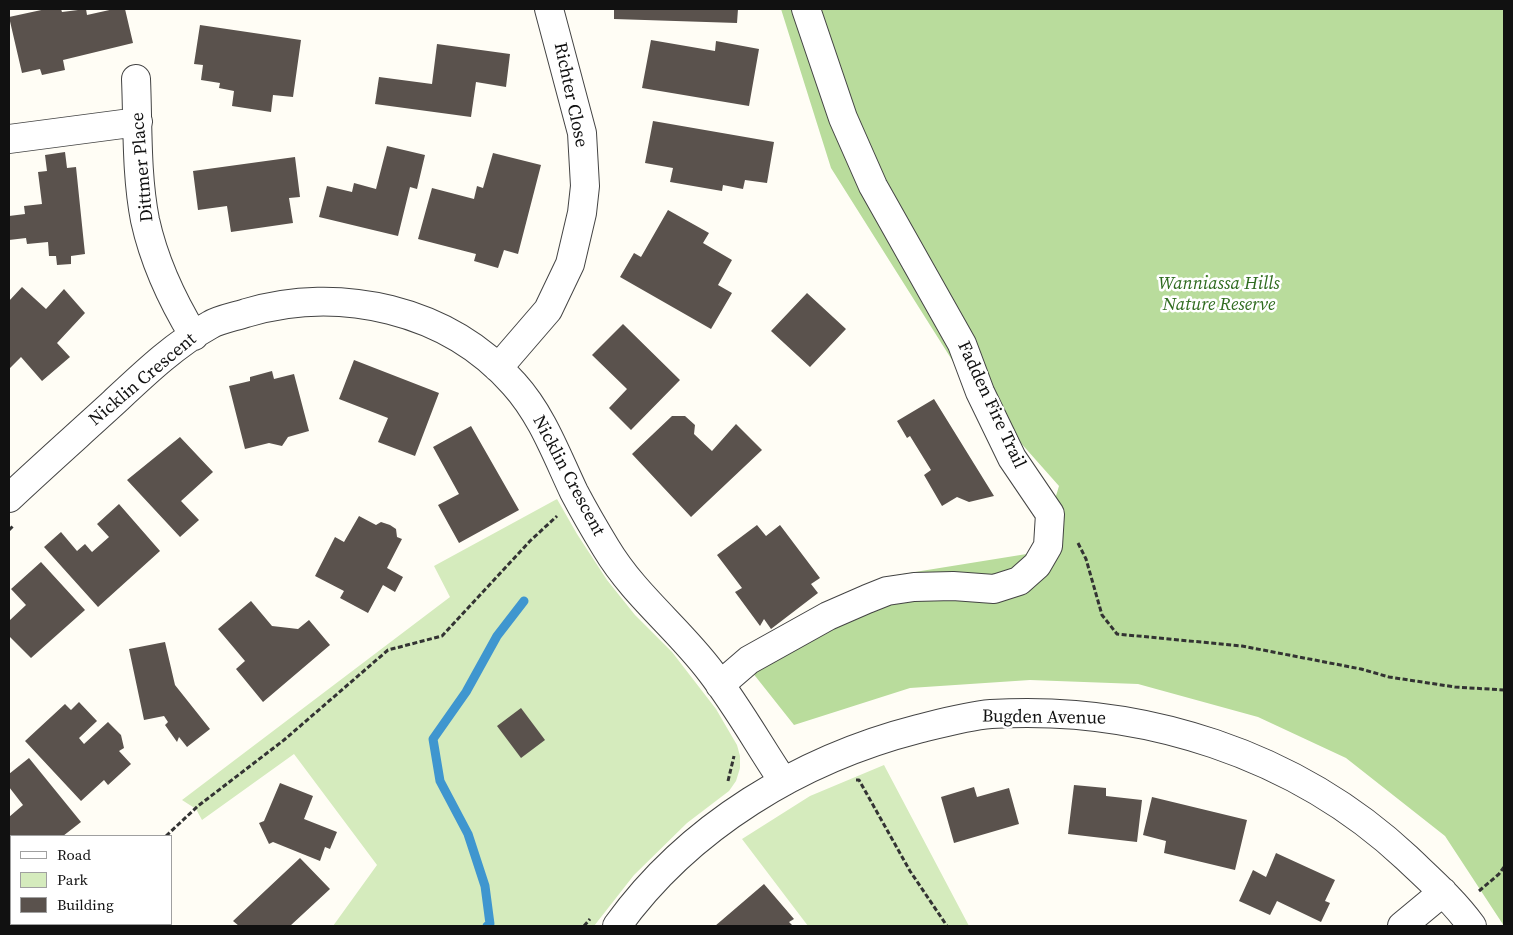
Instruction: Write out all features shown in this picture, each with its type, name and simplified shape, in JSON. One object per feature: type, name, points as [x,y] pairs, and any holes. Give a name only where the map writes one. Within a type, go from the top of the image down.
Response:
[{"type":"street","name":"Richter Close","points":[[498,368],[548,310],[570,264],[582,213],[585,186],[582,133],[549,9]]},
{"type":"street","name":"Fadden Fire Trail","points":[[720,685],[749,660],[828,616],[887,591],[952,586],[994,589],[1019,581],[1037,565],[1048,546],[1050,514],[1012,458],[944,310],[873,186],[843,118],[806,9]]},
{"type":"street","name":"Dittmer Place","points":[[136,78],[139,166],[145,220],[161,272],[194,336]]},
{"type":"street","points":[[9,139],[138,122]]},
{"type":"street","name":"Nicklin Crescent","points":[[9,498],[153,366],[212,324],[269,306],[310,300],[347,302],[384,308],[426,321],[462,341],[498,368],[514,384],[542,422],[576,495],[608,551],[646,600],[711,671],[782,781]]},
{"type":"street","name":"Bugden Avenue","points":[[607,919],[629,910],[686,850],[749,801],[782,781],[865,744],[949,721],[990,714],[1074,715],[1120,720],[1227,748],[1311,786],[1352,812],[1391,843],[1443,892],[1472,926]]},
{"type":"street","points":[[1402,926],[1443,892]]},
{"type":"path","points":[[167,835],[198,806],[284,740],[388,650],[442,636],[530,541],[561,512],[562,515]]},
{"type":"path","points":[[9,530],[16,524]]},
{"type":"path","points":[[1050,526],[1072,531],[1086,560],[1102,615],[1117,634],[1242,646],[1361,669],[1389,678],[1455,687],[1504,690]]},
{"type":"path","points":[[722,786],[730,780],[734,757],[731,750]]},
{"type":"path","points":[[851,780],[859,780],[910,871],[947,926]]},
{"type":"path","points":[[1478,891],[1499,874],[1504,867]]},
{"type":"path","points":[[584,926],[607,919]]},
{"type":"green space","name":"Wanniassa Hills Nature Reserve","points":[[781,9],[1504,9],[1504,926],[1445,836],[1346,758],[1258,717],[1138,684],[1030,680],[910,688],[794,725],[752,672],[890,576],[1039,552],[1059,486],[964,379],[831,168]]},
{"type":"green space","points":[[557,499],[607,580],[635,615],[672,652],[716,709],[737,745],[740,756],[740,768],[736,781],[729,791],[687,823],[634,875],[594,926],[333,926],[377,865],[294,754],[202,820],[196,809],[182,800],[450,597],[434,566]]},
{"type":"green space","points":[[884,765],[969,926],[808,926],[742,839],[810,796]]},
{"type":"building","points":[[46,9],[61,9],[62,12],[86,9],[87,15],[114,9],[125,9],[133,43],[63,60],[65,70],[42,75],[40,69],[22,73],[9,17]]},
{"type":"building","points":[[614,9],[738,9],[737,23],[614,19]]},
{"type":"building","points":[[200,25],[301,40],[293,97],[273,95],[271,112],[232,106],[234,91],[219,88],[220,83],[201,80],[203,65],[194,64]]},
{"type":"building","points":[[651,40],[715,51],[716,41],[759,49],[749,106],[642,88]]},
{"type":"building","points":[[437,44],[510,54],[506,87],[476,82],[471,117],[375,104],[379,77],[432,84]]},
{"type":"building","points":[[653,121],[774,142],[767,183],[745,180],[743,189],[723,185],[722,191],[670,182],[673,168],[645,163]]},
{"type":"building","points":[[387,146],[425,155],[417,189],[410,187],[398,236],[319,217],[327,186],[352,192],[354,183],[376,189]]},
{"type":"building","points":[[65,152],[67,168],[76,167],[85,254],[71,256],[71,264],[57,265],[56,256],[49,256],[48,242],[27,244],[26,238],[9,240],[9,216],[25,214],[24,206],[42,204],[38,172],[47,171],[45,155]]},
{"type":"building","points":[[493,153],[541,165],[518,254],[504,250],[498,268],[474,261],[476,254],[418,239],[432,188],[474,199],[477,186],[483,188]]},
{"type":"building","points":[[295,157],[300,197],[289,198],[293,223],[231,232],[227,206],[198,210],[193,171]]},
{"type":"building","points":[[668,210],[709,233],[703,243],[732,260],[718,285],[732,293],[711,329],[620,277],[634,253],[641,257]]},
{"type":"building","points":[[22,287],[46,309],[64,289],[85,313],[57,343],[70,357],[42,381],[21,357],[9,369],[9,301]]},
{"type":"building","points":[[807,293],[846,329],[810,367],[771,331]]},
{"type":"building","points":[[623,324],[680,380],[631,430],[609,408],[627,389],[592,355]]},
{"type":"building","points":[[354,360],[439,393],[415,456],[378,442],[388,418],[339,399]]},
{"type":"building","points":[[272,371],[274,379],[294,374],[309,431],[288,437],[282,446],[269,443],[245,449],[229,386],[250,381],[250,377]]},
{"type":"building","points":[[934,399],[994,496],[969,502],[957,497],[942,506],[924,475],[931,470],[910,436],[907,438],[897,421]]},
{"type":"building","points":[[672,416],[685,416],[695,425],[694,434],[712,451],[736,424],[762,450],[691,517],[632,454]]},
{"type":"building","points":[[471,426],[519,510],[459,543],[438,505],[459,494],[433,447]]},
{"type":"building","points":[[180,437],[213,472],[181,501],[199,520],[180,537],[127,480]]},
{"type":"building","points":[[119,504],[160,551],[98,607],[44,547],[61,532],[77,551],[85,544],[92,552],[109,537],[97,524]]},
{"type":"building","points":[[359,516],[376,525],[381,522],[390,525],[396,529],[397,537],[402,539],[387,568],[403,577],[395,592],[383,585],[368,613],[340,598],[344,591],[315,576],[335,537],[344,542]]},
{"type":"building","points":[[757,525],[766,536],[780,525],[820,578],[811,584],[818,593],[771,629],[764,619],[760,626],[735,592],[742,588],[717,555]]},
{"type":"building","points":[[41,562],[85,610],[31,658],[9,636],[9,621],[26,605],[11,589]]},
{"type":"building","points":[[251,601],[272,626],[298,629],[309,620],[330,645],[263,702],[236,669],[245,661],[218,629]]},
{"type":"building","points":[[165,642],[175,685],[210,729],[187,747],[179,737],[177,742],[165,725],[168,722],[164,716],[144,720],[129,649]]},
{"type":"building","points":[[79,702],[97,721],[79,738],[84,744],[108,722],[121,735],[124,748],[119,751],[131,764],[108,785],[104,780],[81,801],[25,741],[65,704],[71,710]]},
{"type":"building","points":[[521,708],[545,740],[521,758],[497,726]]},
{"type":"building","points":[[29,758],[81,822],[64,835],[10,835],[10,846],[9,817],[23,805],[9,787],[9,774]]},
{"type":"building","points":[[280,783],[313,796],[304,819],[337,832],[330,849],[325,847],[320,861],[273,842],[269,844],[259,823],[264,821]]},
{"type":"building","points":[[1074,785],[1106,788],[1106,796],[1142,800],[1137,842],[1068,834]]},
{"type":"building","points":[[974,787],[977,797],[1009,788],[1019,824],[954,843],[941,797]]},
{"type":"building","points":[[1152,797],[1247,820],[1235,870],[1164,853],[1166,841],[1143,835]]},
{"type":"building","points":[[1276,853],[1335,880],[1325,901],[1330,903],[1321,922],[1277,901],[1270,915],[1239,901],[1253,870],[1266,877]]},
{"type":"building","points":[[300,858],[330,889],[290,926],[239,926],[233,921]]},
{"type":"building","points":[[9,875],[10,919],[9,917]]},
{"type":"building","points":[[764,884],[794,919],[789,922],[793,926],[715,926]]},
{"type":"waterway","points":[[487,926],[490,924],[485,886],[468,834],[440,781],[433,739],[466,692],[497,636],[524,601]]}]
